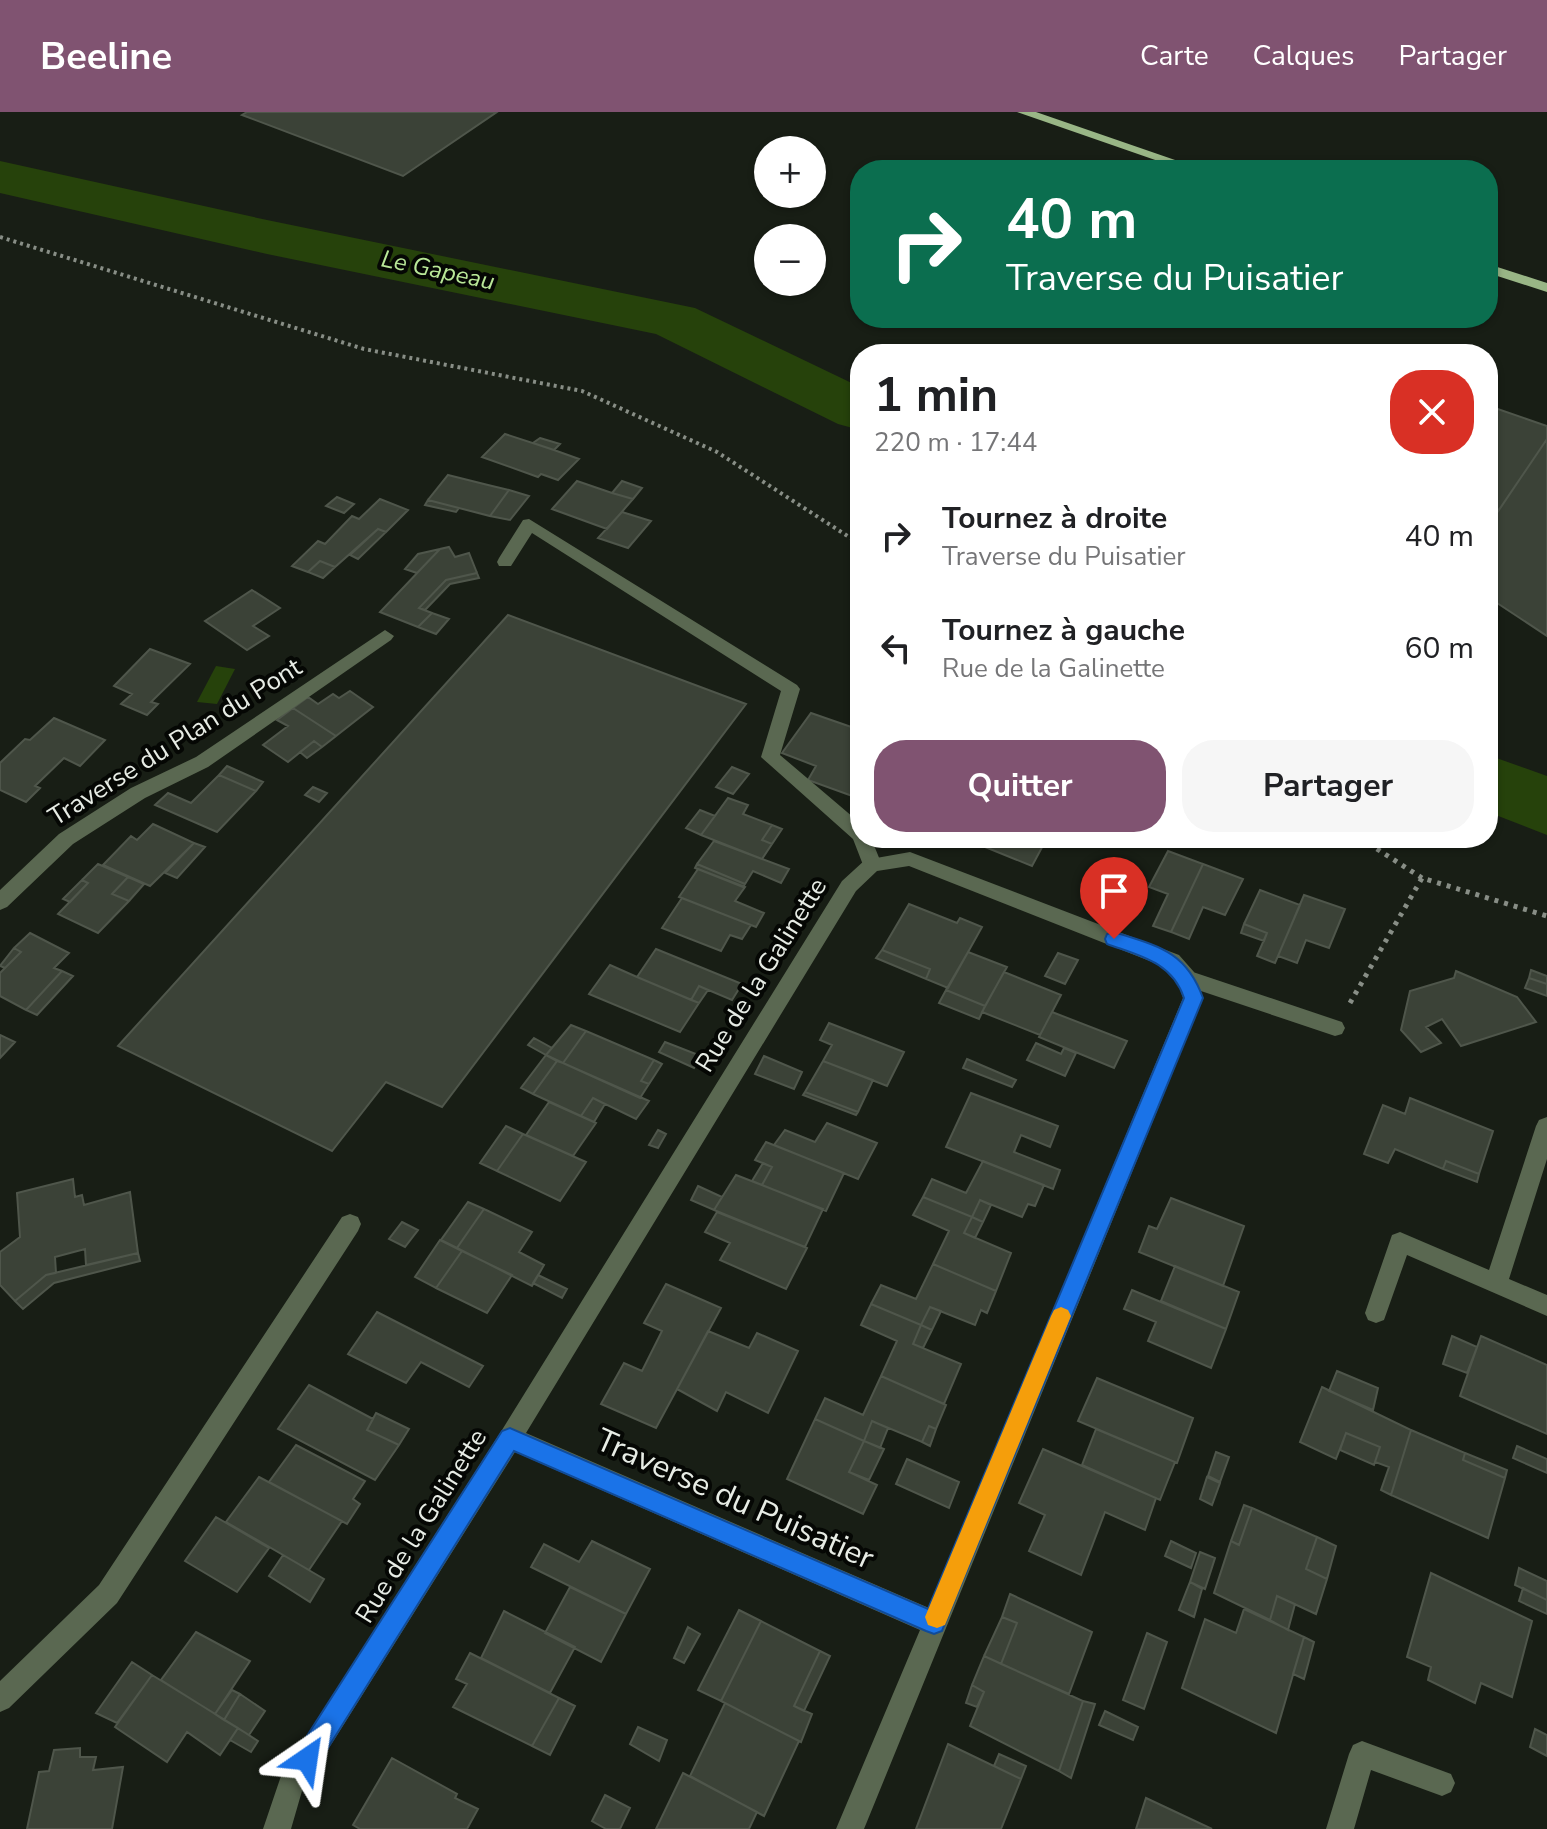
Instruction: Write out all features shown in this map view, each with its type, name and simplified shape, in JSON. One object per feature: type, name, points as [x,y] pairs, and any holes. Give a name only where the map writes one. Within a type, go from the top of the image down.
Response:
[{"type":"main road","points":[[1023,112],[1167,160]]},
{"type":"main road","points":[[1498,271],[1547,288]]},
{"type":"street","points":[[505,562],[529,524],[791,689],[770,757],[850,826]]},
{"type":"street","name":"Traverse du Plan du Pont","points":[[0,902],[66,839],[138,793],[202,762],[385,636]]},
{"type":"street","points":[[850,1829],[1193,998],[1187,978],[1172,961],[910,859],[872,865],[866,848]]},
{"type":"street","name":"Rue de la Galinette","points":[[277,1829],[290,1785],[510,1438],[849,886],[872,865]]},
{"type":"street","points":[[1187,978],[1335,1028]]},
{"type":"street","points":[[1496,1284],[1547,1126]]},
{"type":"street","points":[[0,1699],[108,1594],[350,1224]]},
{"type":"street","points":[[1376,1313],[1400,1242],[1547,1306]]},
{"type":"street","name":"Traverse du Puisatier","points":[[510,1438],[934,1623]]},
{"type":"street","points":[[1340,1829],[1362,1754],[1442,1783]]},
{"type":"path","points":[[0,237],[364,349],[582,391],[717,452],[850,538]]},
{"type":"path","points":[[1376,848],[1422,878],[1547,916]]},
{"type":"path","points":[[1335,1028],[1422,878]]},
{"type":"shaded area","points":[[216,666],[235,669],[217,704],[197,702]]},
{"type":"building","points":[[247,112],[497,112],[403,176],[242,115]]},
{"type":"building","points":[[1498,409],[1547,426],[1547,439],[1499,510]]},
{"type":"building","points":[[505,434],[579,459],[558,480],[541,474],[538,477],[482,457]]},
{"type":"building","points":[[540,438],[560,444],[554,450],[533,443]]},
{"type":"building","points":[[1547,439],[1547,636],[1498,604],[1498,511]]},
{"type":"building","points":[[448,475],[509,490],[490,516],[428,500]]},
{"type":"building","points":[[577,481],[633,499],[607,529],[552,509]]},
{"type":"building","points":[[622,481],[642,488],[633,499],[612,493]]},
{"type":"building","points":[[509,490],[529,496],[510,520],[490,516]]},
{"type":"building","points":[[337,497],[354,504],[344,513],[326,506]]},
{"type":"building","points":[[380,499],[408,510],[386,532],[378,529],[335,567],[320,561],[308,572],[292,566],[318,541],[325,544],[352,516],[359,519]]},
{"type":"building","points":[[428,500],[459,508],[456,512],[425,505]]},
{"type":"building","points":[[622,512],[651,521],[628,548],[598,538]]},
{"type":"building","points":[[378,529],[386,532],[358,559],[350,555]]},
{"type":"building","points":[[449,547],[455,557],[469,553],[477,573],[446,580],[419,608],[432,613],[418,627],[380,612],[440,549]]},
{"type":"building","points":[[440,549],[417,573],[405,569],[418,554]]},
{"type":"building","points":[[320,561],[335,567],[323,578],[308,572]]},
{"type":"building","points":[[477,573],[479,578],[450,584],[425,610],[419,608],[446,580]]},
{"type":"building","points":[[252,590],[280,608],[253,626],[269,636],[247,650],[205,621]]},
{"type":"building","points":[[432,613],[449,619],[436,634],[418,627]]},
{"type":"building","points":[[508,615],[746,704],[442,1107],[386,1082],[332,1151],[118,1046]]},
{"type":"building","points":[[150,649],[190,664],[151,702],[158,704],[147,715],[121,704],[132,694],[114,686]]},
{"type":"building","points":[[350,691],[373,707],[336,736],[293,708],[308,697],[318,704],[333,694],[339,698]]},
{"type":"building","points":[[293,708],[336,736],[322,747],[314,741],[288,762],[263,745],[288,726],[277,720]]},
{"type":"building","points":[[811,713],[850,727],[850,795],[808,780],[816,766],[782,753]]},
{"type":"building","points":[[54,718],[105,740],[80,766],[64,758],[35,786],[40,788],[26,802],[0,790],[0,763],[25,739],[30,740]]},
{"type":"building","points":[[314,741],[322,747],[307,758],[300,752]]},
{"type":"building","points":[[227,766],[263,782],[256,791],[219,775]]},
{"type":"building","points":[[732,767],[749,774],[733,794],[716,787]]},
{"type":"building","points":[[219,775],[256,791],[217,832],[155,805],[168,793],[191,803]]},
{"type":"building","points":[[313,787],[327,793],[319,802],[305,795]]},
{"type":"building","points":[[728,798],[748,805],[743,814],[772,825],[762,840],[772,844],[762,859],[701,835]]},
{"type":"building","points":[[700,810],[715,816],[701,835],[686,828]]},
{"type":"building","points":[[153,824],[194,843],[150,886],[103,865],[131,836],[137,840]]},
{"type":"building","points":[[772,825],[782,829],[772,844],[762,840]]},
{"type":"building","points":[[714,841],[789,869],[781,883],[753,871],[745,884],[697,864]]},
{"type":"building","points":[[194,843],[205,847],[177,878],[165,873]]},
{"type":"building","points":[[988,848],[1042,848],[1032,866]]},
{"type":"building","points":[[1168,851],[1203,864],[1171,932],[1153,926],[1168,894],[1149,887]]},
{"type":"building","points":[[98,864],[128,877],[112,894],[129,901],[98,933],[58,914],[88,883],[82,880]]},
{"type":"building","points":[[697,864],[745,884],[743,887],[695,868]]},
{"type":"building","points":[[1203,864],[1243,879],[1225,915],[1203,907],[1189,939],[1171,932]]},
{"type":"building","points":[[698,869],[745,887],[735,901],[764,913],[756,927],[679,897]]},
{"type":"building","points":[[128,877],[144,884],[129,901],[112,894]]},
{"type":"building","points":[[82,880],[88,883],[70,902],[63,899]]},
{"type":"building","points":[[1260,890],[1300,905],[1275,963],[1257,956],[1267,933],[1244,924]]},
{"type":"building","points":[[1304,895],[1345,909],[1329,948],[1306,940],[1297,963],[1278,956]]},
{"type":"building","points":[[682,898],[751,925],[742,939],[730,935],[721,951],[662,928]]},
{"type":"building","points":[[909,904],[957,923],[960,918],[982,927],[948,988],[926,979],[930,969],[882,950]]},
{"type":"building","points":[[1244,924],[1267,933],[1264,941],[1241,933]]},
{"type":"building","points":[[30,933],[69,953],[54,968],[62,971],[26,1010],[0,996],[0,973],[21,952],[14,948]]},
{"type":"building","points":[[14,948],[21,952],[5,968],[0,966]]},
{"type":"building","points":[[656,949],[742,984],[732,1000],[699,986],[691,1000],[637,977]]},
{"type":"building","points":[[882,950],[930,969],[926,979],[876,958]]},
{"type":"building","points":[[968,952],[1007,967],[985,1006],[946,990]]},
{"type":"building","points":[[1058,953],[1078,960],[1065,984],[1045,976]]},
{"type":"building","points":[[610,965],[699,1003],[680,1032],[589,994]]},
{"type":"building","points":[[1531,970],[1547,976],[1547,984],[1529,978]]},
{"type":"building","points":[[62,971],[73,976],[37,1015],[26,1010]]},
{"type":"building","points":[[1456,971],[1517,997],[1536,1022],[1461,1046],[1442,1019],[1426,1027],[1441,1043],[1421,1052],[1401,1030],[1410,991],[1454,978]]},
{"type":"building","points":[[1004,972],[1061,995],[1040,1035],[982,1012]]},
{"type":"building","points":[[1529,978],[1547,984],[1547,996],[1525,988]]},
{"type":"building","points":[[699,986],[708,990],[699,1003],[691,1000]]},
{"type":"building","points":[[946,990],[985,1006],[979,1019],[939,1003]]},
{"type":"building","points":[[1052,1012],[1127,1041],[1114,1068],[1039,1037]]},
{"type":"building","points":[[829,1023],[904,1052],[887,1086],[823,1061],[832,1045],[820,1040]]},
{"type":"building","points":[[571,1025],[586,1031],[563,1063],[546,1055]]},
{"type":"building","points":[[586,1031],[654,1060],[641,1081],[649,1084],[640,1098],[563,1063]]},
{"type":"building","points":[[0,1035],[15,1042],[0,1058]]},
{"type":"building","points":[[534,1038],[552,1048],[546,1055],[528,1045]]},
{"type":"building","points":[[665,1042],[701,1056],[694,1068],[659,1052]]},
{"type":"building","points":[[1036,1043],[1061,1054],[1064,1048],[1076,1053],[1065,1076],[1027,1060]]},
{"type":"building","points":[[546,1055],[557,1061],[533,1094],[521,1088]]},
{"type":"building","points":[[764,1056],[802,1072],[794,1089],[755,1074]]},
{"type":"building","points":[[967,1059],[1016,1080],[1012,1087],[963,1068]]},
{"type":"building","points":[[654,1060],[662,1064],[649,1084],[641,1081]]},
{"type":"building","points":[[557,1061],[649,1101],[636,1119],[593,1098],[581,1116],[533,1094]]},
{"type":"building","points":[[823,1061],[873,1080],[858,1112],[805,1092]]},
{"type":"building","points":[[805,1092],[858,1112],[856,1115],[803,1095]]},
{"type":"building","points":[[971,1093],[1058,1126],[1050,1147],[1021,1135],[1014,1152],[1060,1170],[1053,1189],[946,1147]]},
{"type":"building","points":[[593,1098],[605,1104],[594,1122],[581,1116]]},
{"type":"building","points":[[1410,1098],[1493,1131],[1479,1174],[1446,1161],[1443,1169],[1395,1149],[1388,1163],[1364,1154],[1383,1105],[1405,1114]]},
{"type":"building","points":[[549,1102],[596,1123],[573,1156],[526,1135]]},
{"type":"building","points":[[827,1123],[877,1143],[858,1179],[774,1145],[785,1130],[815,1142]]},
{"type":"building","points":[[506,1126],[523,1134],[497,1171],[480,1163]]},
{"type":"building","points":[[658,1130],[666,1134],[658,1148],[649,1145]]},
{"type":"building","points":[[523,1134],[586,1162],[560,1201],[497,1171]]},
{"type":"building","points":[[766,1142],[844,1173],[826,1211],[762,1185],[772,1167],[755,1160]]},
{"type":"building","points":[[983,1161],[1044,1185],[1035,1206],[1028,1204],[1022,1217],[980,1200],[972,1217],[923,1197],[932,1179],[966,1193]]},
{"type":"building","points":[[1446,1161],[1479,1174],[1477,1182],[1443,1169]]},
{"type":"building","points":[[763,1163],[772,1167],[762,1185],[752,1181]]},
{"type":"building","points":[[736,1175],[823,1209],[805,1247],[714,1210]]},
{"type":"building","points":[[73,1179],[75,1197],[82,1195],[84,1205],[130,1192],[138,1253],[86,1265],[85,1249],[55,1257],[56,1273],[46,1275],[15,1301],[0,1285],[0,1252],[20,1237],[17,1193]]},
{"type":"building","points":[[698,1186],[722,1197],[714,1210],[691,1200]]},
{"type":"building","points":[[923,1197],[972,1217],[964,1233],[1011,1253],[996,1291],[933,1264],[949,1231],[913,1215]]},
{"type":"building","points":[[1171,1198],[1244,1226],[1223,1286],[1139,1252],[1149,1226],[1157,1229]]},
{"type":"building","points":[[980,1200],[991,1205],[983,1222],[972,1217]]},
{"type":"building","points":[[468,1202],[484,1209],[457,1248],[441,1240]]},
{"type":"building","points":[[484,1209],[532,1232],[519,1252],[544,1265],[532,1286],[457,1248]]},
{"type":"building","points":[[717,1212],[807,1248],[786,1289],[720,1260],[730,1243],[705,1232]]},
{"type":"building","points":[[972,1217],[983,1222],[975,1238],[964,1233]]},
{"type":"building","points":[[402,1222],[418,1230],[405,1247],[389,1239]]},
{"type":"building","points":[[440,1240],[462,1251],[436,1288],[415,1277]]},
{"type":"building","points":[[462,1251],[512,1275],[487,1313],[436,1288]]},
{"type":"building","points":[[138,1253],[140,1261],[54,1283],[23,1309],[15,1301],[46,1275]]},
{"type":"building","points":[[933,1264],[996,1291],[987,1313],[981,1310],[975,1325],[930,1307],[921,1325],[871,1304],[881,1285],[916,1299]]},
{"type":"building","points":[[1175,1266],[1239,1292],[1226,1329],[1161,1301]]},
{"type":"building","points":[[538,1275],[567,1289],[562,1298],[533,1283]]},
{"type":"building","points":[[666,1284],[721,1308],[656,1428],[601,1404],[624,1363],[642,1371],[662,1331],[644,1323]]},
{"type":"building","points":[[1132,1290],[1226,1329],[1211,1368],[1148,1341],[1156,1322],[1124,1309]]},
{"type":"building","points":[[871,1304],[921,1325],[913,1344],[961,1364],[944,1404],[881,1376],[897,1341],[861,1325]]},
{"type":"building","points":[[930,1307],[941,1311],[932,1330],[921,1325]]},
{"type":"building","points":[[377,1312],[483,1366],[469,1387],[421,1362],[406,1383],[348,1354]]},
{"type":"building","points":[[921,1325],[932,1330],[923,1348],[913,1344]]},
{"type":"building","points":[[708,1331],[749,1348],[757,1333],[798,1351],[768,1413],[726,1392],[717,1411],[677,1389]]},
{"type":"building","points":[[1452,1336],[1477,1347],[1467,1373],[1443,1364]]},
{"type":"building","points":[[1481,1336],[1547,1365],[1547,1434],[1460,1396]]},
{"type":"building","points":[[1337,1371],[1378,1388],[1373,1410],[1329,1391]]},
{"type":"building","points":[[881,1376],[946,1405],[936,1429],[929,1426],[922,1442],[872,1421],[864,1441],[815,1419],[825,1398],[863,1415]]},
{"type":"building","points":[[1097,1378],[1193,1418],[1177,1463],[1078,1421]]},
{"type":"building","points":[[309,1385],[373,1419],[367,1430],[399,1445],[375,1480],[278,1429]]},
{"type":"building","points":[[1322,1387],[1411,1430],[1391,1495],[1381,1490],[1389,1467],[1375,1462],[1380,1447],[1346,1433],[1336,1459],[1300,1442]]},
{"type":"building","points":[[376,1413],[409,1429],[399,1445],[367,1430]]},
{"type":"building","points":[[815,1419],[864,1441],[849,1472],[877,1485],[863,1514],[787,1479]]},
{"type":"building","points":[[872,1421],[888,1428],[880,1448],[864,1441]]},
{"type":"building","points":[[929,1426],[936,1429],[930,1446],[922,1442]]},
{"type":"building","points":[[1096,1429],[1175,1462],[1160,1500],[1082,1465]]},
{"type":"building","points":[[1411,1430],[1465,1453],[1463,1460],[1505,1478],[1488,1538],[1391,1495]]},
{"type":"building","points":[[1346,1433],[1380,1447],[1374,1465],[1340,1450]]},
{"type":"building","points":[[864,1441],[884,1449],[869,1480],[849,1472]]},
{"type":"building","points":[[296,1445],[365,1481],[353,1499],[360,1504],[347,1524],[269,1482]]},
{"type":"building","points":[[1517,1446],[1547,1459],[1547,1473],[1513,1458]]},
{"type":"building","points":[[1043,1449],[1156,1498],[1145,1530],[1105,1512],[1081,1575],[1029,1551],[1045,1515],[1019,1503]]},
{"type":"building","points":[[1216,1452],[1229,1457],[1220,1482],[1208,1476]]},
{"type":"building","points":[[1465,1453],[1507,1470],[1505,1478],[1463,1460]]},
{"type":"building","points":[[907,1459],[959,1482],[949,1508],[896,1484]]},
{"type":"building","points":[[259,1477],[342,1521],[309,1570],[226,1522]]},
{"type":"building","points":[[1207,1477],[1220,1483],[1212,1505],[1200,1499]]},
{"type":"building","points":[[1244,1505],[1252,1508],[1239,1545],[1231,1541]]},
{"type":"building","points":[[1252,1508],[1317,1537],[1306,1569],[1327,1579],[1316,1614],[1277,1596],[1270,1620],[1214,1593],[1231,1541],[1239,1545]]},
{"type":"building","points":[[216,1517],[269,1548],[237,1592],[185,1561]]},
{"type":"building","points":[[1317,1537],[1336,1546],[1327,1579],[1306,1569]]},
{"type":"building","points":[[592,1541],[650,1569],[626,1614],[531,1567],[544,1544],[579,1562]]},
{"type":"building","points":[[1171,1541],[1196,1553],[1191,1568],[1165,1556]]},
{"type":"building","points":[[1200,1552],[1215,1558],[1205,1589],[1190,1582]]},
{"type":"building","points":[[283,1555],[324,1579],[310,1602],[269,1576]]},
{"type":"building","points":[[1519,1568],[1547,1581],[1547,1600],[1515,1585]]},
{"type":"building","points":[[1431,1573],[1532,1621],[1512,1697],[1481,1683],[1475,1703],[1428,1680],[1431,1667],[1407,1657]]},
{"type":"building","points":[[1190,1582],[1202,1589],[1194,1617],[1179,1610]]},
{"type":"building","points":[[570,1587],[626,1614],[601,1662],[545,1633]]},
{"type":"building","points":[[1523,1588],[1547,1600],[1547,1614],[1519,1601]]},
{"type":"building","points":[[1010,1594],[1092,1632],[1069,1694],[1001,1664],[1017,1623],[1002,1617]]},
{"type":"building","points":[[1277,1596],[1295,1604],[1288,1630],[1270,1620]]},
{"type":"building","points":[[1244,1609],[1304,1637],[1276,1733],[1182,1688],[1205,1619],[1236,1633]]},
{"type":"building","points":[[739,1610],[761,1621],[721,1701],[698,1690]]},
{"type":"building","points":[[504,1611],[575,1647],[550,1693],[481,1658]]},
{"type":"building","points":[[1002,1617],[1017,1623],[1001,1664],[984,1656]]},
{"type":"building","points":[[761,1621],[820,1651],[794,1706],[812,1714],[801,1742],[721,1701]]},
{"type":"building","points":[[688,1627],[700,1634],[684,1663],[674,1658]]},
{"type":"building","points":[[196,1632],[250,1661],[215,1714],[161,1680]]},
{"type":"building","points":[[1147,1633],[1167,1642],[1144,1709],[1123,1700]]},
{"type":"building","points":[[1304,1637],[1314,1642],[1304,1679],[1293,1674]]},
{"type":"building","points":[[820,1651],[830,1656],[804,1711],[794,1706]]},
{"type":"building","points":[[470,1653],[559,1698],[532,1746],[453,1707],[467,1684],[456,1679]]},
{"type":"building","points":[[984,1656],[1083,1701],[1059,1771],[970,1726],[984,1692],[972,1685]]},
{"type":"building","points":[[132,1662],[152,1675],[117,1723],[96,1713]]},
{"type":"building","points":[[152,1675],[238,1728],[220,1755],[187,1732],[167,1762],[115,1727]]},
{"type":"building","points":[[972,1685],[984,1692],[977,1707],[966,1703]]},
{"type":"building","points":[[232,1690],[240,1694],[224,1720],[215,1714]]},
{"type":"building","points":[[240,1694],[265,1711],[249,1735],[224,1720]]},
{"type":"building","points":[[559,1698],[575,1706],[550,1755],[532,1746]]},
{"type":"building","points":[[1083,1701],[1095,1704],[1071,1778],[1059,1771]]},
{"type":"building","points":[[725,1703],[799,1741],[764,1816],[690,1776]]},
{"type":"building","points":[[1105,1711],[1138,1727],[1133,1740],[1099,1725]]},
{"type":"building","points":[[638,1727],[667,1740],[659,1761],[630,1744]]},
{"type":"building","points":[[238,1728],[258,1741],[251,1752],[230,1740]]},
{"type":"building","points":[[1535,1729],[1547,1735],[1547,1756],[1530,1747]]},
{"type":"building","points":[[948,1744],[1021,1779],[1001,1829],[916,1829]]},
{"type":"building","points":[[80,1748],[80,1757],[96,1757],[93,1770],[123,1767],[112,1829],[27,1829],[39,1772],[49,1771],[54,1750]]},
{"type":"building","points":[[999,1754],[1026,1766],[1021,1779],[994,1766]]},
{"type":"building","points":[[392,1758],[478,1809],[467,1829],[360,1829],[353,1825]]},
{"type":"building","points":[[683,1773],[757,1812],[749,1829],[656,1829]]},
{"type":"building","points":[[605,1795],[630,1808],[620,1829],[606,1829],[592,1821]]},
{"type":"building","points":[[1146,1798],[1212,1829],[1136,1829]]},
{"type":"waterway","name":"Le Gapeau","points":[[0,177],[267,237],[674,320],[850,406]]},
{"type":"waterway","name":"Le Gapeau","points":[[1498,786],[1547,807]]},
{"type":"slow traffic","points":[[937,1617],[1061,1316]]},
{"type":"route","points":[[307,1759],[510,1438],[934,1623],[1193,998],[1187,978],[1172,961],[1114,939]]}]
